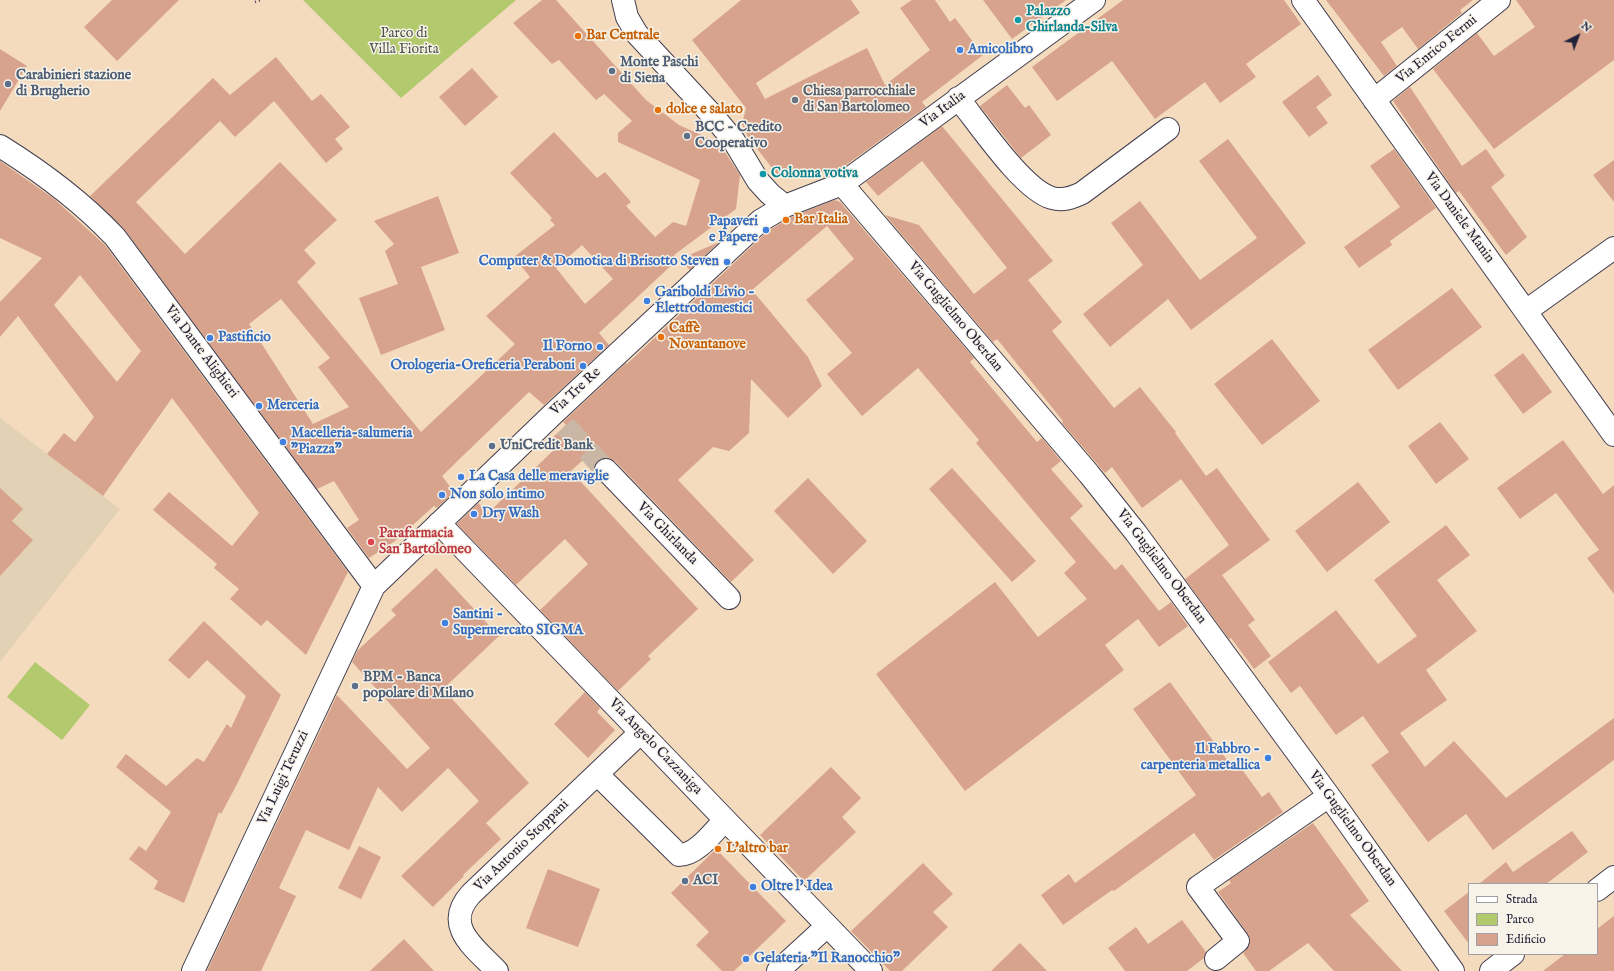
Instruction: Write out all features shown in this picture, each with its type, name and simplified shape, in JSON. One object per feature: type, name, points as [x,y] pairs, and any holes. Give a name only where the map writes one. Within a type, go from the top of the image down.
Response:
[{"type":"street","points":[[623,0],[627,17],[637,34],[714,117],[734,141],[758,181],[770,194],[785,206]]},
{"type":"street","name":"Via Italia","points":[[785,206],[842,184],[1094,0]]},
{"type":"street","name":"Via Daniele Manin","points":[[1303,0],[1614,435]]},
{"type":"street","name":"Via Enrico Fermi","points":[[1374,100],[1499,0]]},
{"type":"street","points":[[958,98],[1020,176],[1034,189],[1047,197],[1057,199],[1069,198],[1082,193],[1168,129]]},
{"type":"street","name":"Via Dante Alighieri","points":[[0,146],[69,194],[90,211],[115,237],[374,586]]},
{"type":"street","name":"Via Guglielmo Oberdan","points":[[842,184],[1123,515],[1329,796],[1453,971]]},
{"type":"street","name":"Via Tre Re","points":[[374,586],[440,523],[559,420],[753,227],[768,215],[785,206]]},
{"type":"street","points":[[1526,311],[1614,248]]},
{"type":"street","name":"Via Ghirlanda","points":[[606,470],[729,598]]},
{"type":"street","name":"Via Angelo Cazzaniga","points":[[440,523],[871,971]]},
{"type":"street","name":"Via Luigi Teruzzi","points":[[193,971],[374,586]]},
{"type":"street","name":"Via Antonio Stoppani","points":[[497,971],[470,942],[462,931],[459,919],[462,905],[471,894],[641,732]]},
{"type":"street","points":[[597,774],[678,855],[687,855],[694,851],[725,820]]},
{"type":"street","points":[[1216,959],[1238,941],[1198,887],[1329,796]]},
{"type":"street","points":[[1598,889],[1614,877]]},
{"type":"street","points":[[778,971],[827,926]]},
{"type":"street","points":[[1491,971],[1513,955]]},
{"type":"path","points":[[255,2],[261,0]]},
{"type":"shaded area","points":[[0,418],[120,509],[0,662]]},
{"type":"green space","name":"Parco di Villa Fiorita","points":[[303,0],[516,0],[401,98]]},
{"type":"green space","points":[[35,662],[90,705],[62,740],[7,697]]},
{"type":"building","points":[[112,0],[179,0],[117,61],[84,27]]},
{"type":"building","points":[[542,0],[556,0],[646,100],[679,125],[719,143],[740,175],[736,209],[674,255],[677,260],[599,333],[609,345],[544,405],[529,392],[442,476],[454,492],[437,508],[434,506],[395,541],[369,558],[347,528],[359,520],[334,481],[317,489],[125,230],[90,196],[213,78],[230,95],[276,57],[312,101],[321,94],[350,127],[335,139],[343,149],[326,163],[274,101],[235,137],[220,121],[136,202],[185,254],[280,162],[337,220],[304,250],[316,263],[297,282],[421,432],[515,344],[486,316],[530,277],[514,257],[555,225],[550,220],[552,218],[510,173],[554,132],[597,178],[605,172],[631,202],[626,206],[655,237],[673,222],[686,226],[700,180],[618,142],[618,133],[632,121],[604,94],[596,100],[559,60],[552,64],[513,23]],"holes":[[[582,245],[613,279],[585,304],[556,268]],[[281,299],[330,358],[318,367],[349,407],[313,424],[249,324]]]},
{"type":"building","points":[[741,0],[851,0],[860,13],[756,83],[765,99],[867,48],[885,85],[930,50],[900,8],[912,0],[935,0],[950,22],[955,18],[983,55],[922,102],[926,107],[839,170],[781,175],[779,177],[748,137],[742,124],[746,108],[692,40]]},
{"type":"building","name":"Palazzo Ghirlanda-Silva","points":[[983,0],[1066,0],[1012,39]]},
{"type":"building","points":[[1123,0],[1284,0],[1301,24],[1246,64],[1256,77],[1220,103],[1205,82],[1155,119],[1112,61],[1057,101],[1032,67]]},
{"type":"building","points":[[1326,0],[1473,0],[1460,10],[1462,13],[1418,49],[1402,27],[1381,42],[1397,66],[1384,76]]},
{"type":"building","points":[[1516,0],[1614,0],[1614,60],[1494,149],[1433,69],[1477,33],[1494,56],[1535,27]]},
{"type":"building","name":"Carabinieri stazione di Brugherio","points":[[0,49],[27,66],[0,111]]},
{"type":"building","points":[[472,68],[498,97],[465,126],[439,97]]},
{"type":"building","points":[[1318,75],[1332,95],[1316,107],[1328,123],[1309,137],[1282,102]]},
{"type":"building","points":[[1007,85],[1025,108],[1029,105],[1051,135],[1021,158],[980,106]]},
{"type":"building","points":[[1410,87],[1462,166],[1486,149],[1505,176],[1491,187],[1527,237],[1506,255],[1459,191],[1456,193],[1393,101]]},
{"type":"building","points":[[942,126],[1053,261],[1028,280],[1062,322],[1052,331],[1114,408],[1140,387],[1176,432],[1175,433],[1206,476],[1217,468],[1270,540],[1222,575],[1255,620],[1248,625],[1271,656],[1254,669],[1231,638],[1229,639],[1185,579],[1229,545],[1181,479],[1142,508],[1112,467],[1105,473],[1062,423],[1063,421],[997,339],[993,342],[885,215],[919,225],[974,294],[1007,268],[922,161],[878,196],[866,182]]},
{"type":"building","points":[[1228,139],[1306,243],[1191,330],[1168,299],[1110,347],[1083,314],[1143,265],[1111,223],[1140,201],[1200,280],[1257,238],[1199,161]]},
{"type":"building","points":[[1394,149],[1436,208],[1390,241],[1392,245],[1359,268],[1344,247],[1400,207],[1370,166]]},
{"type":"building","points":[[1614,160],[1614,202],[1593,175]]},
{"type":"building","points":[[0,161],[53,198],[105,245],[348,572],[306,655],[267,620],[261,626],[230,599],[239,589],[214,568],[217,564],[153,510],[169,492],[232,546],[259,513],[172,398],[103,496],[47,454],[64,433],[75,442],[94,417],[18,316],[0,337],[0,302],[42,258],[0,238]],"holes":[[[80,275],[141,351],[117,382],[54,305]]]},
{"type":"building","points":[[438,196],[459,253],[421,267],[445,330],[381,355],[359,298],[398,284],[385,251],[394,244],[374,221]]},
{"type":"building","points":[[835,200],[840,202],[974,358],[970,362],[1037,442],[1042,438],[1061,461],[1051,469],[1083,506],[1070,518],[1115,570],[1122,564],[1159,611],[1171,602],[1188,626],[1159,647],[1138,619],[1105,645],[1124,670],[965,791],[876,674],[995,582],[1038,637],[1087,599],[1064,573],[1076,562],[976,443],[979,440],[918,368],[862,416],[827,374],[852,353],[806,300],[854,259],[827,226],[752,290],[808,357],[822,386],[788,418],[751,379],[749,433],[729,451],[713,447],[678,480],[754,560],[731,582],[615,461],[609,458],[602,458],[594,450],[571,471],[698,609],[648,656],[651,659],[618,691],[540,610],[588,564],[565,539],[516,585],[457,524],[478,503],[488,513],[559,445],[552,438],[566,425],[563,422],[768,231],[791,217]]},
{"type":"building","points":[[719,242],[690,270],[680,259]]},
{"type":"building","points":[[1452,288],[1482,327],[1398,390],[1368,350]]},
{"type":"building","points":[[1272,339],[1320,401],[1262,445],[1214,384]]},
{"type":"building","points":[[1523,353],[1552,392],[1523,414],[1494,375]]},
{"type":"building","points":[[1440,422],[1469,459],[1436,484],[1408,446]]},
{"type":"building","points":[[1563,440],[1603,494],[1614,485],[1614,594],[1587,558],[1599,550],[1556,493],[1520,519],[1497,488]]},
{"type":"building","points":[[952,468],[1036,561],[1012,582],[929,489]]},
{"type":"building","points":[[808,478],[867,541],[833,574],[774,511]]},
{"type":"building","points":[[1358,482],[1390,522],[1327,572],[1295,531]]},
{"type":"building","points":[[0,488],[23,509],[12,521],[33,540],[0,576]]},
{"type":"building","points":[[1446,525],[1470,555],[1437,580],[1477,631],[1426,670],[1447,700],[1400,733],[1425,767],[1454,741],[1506,798],[1614,718],[1614,760],[1493,850],[1466,814],[1428,842],[1371,765],[1389,752],[1363,716],[1336,735],[1300,686],[1291,693],[1268,662],[1336,610],[1378,664],[1417,636],[1374,580]]},
{"type":"building","points":[[436,568],[499,636],[443,689],[529,783],[486,823],[501,839],[463,875],[464,876],[433,907],[401,876],[479,801],[448,768],[402,812],[378,787],[349,850],[306,830],[279,888],[296,896],[261,971],[207,971],[337,695],[407,769],[430,748],[352,662],[358,650],[396,615],[391,610]]},
{"type":"building","points":[[204,621],[281,695],[236,786],[221,814],[219,812],[184,903],[154,889],[158,881],[129,859],[139,846],[146,851],[171,812],[116,767],[126,754],[166,786],[197,758],[204,762],[227,724],[231,728],[246,696],[207,660],[189,679],[168,660]]},
{"type":"building","points":[[1170,682],[1233,768],[1238,764],[1262,797],[1269,792],[1283,812],[1214,860],[1194,833],[1114,891],[1112,890],[1063,925],[1041,895],[1069,874],[1075,883],[1196,795],[1133,709]]},
{"type":"building","points":[[585,692],[600,708],[597,712],[615,730],[588,758],[554,724]]},
{"type":"building","points":[[831,767],[861,798],[842,817],[856,832],[804,881],[760,835]]},
{"type":"building","points":[[1313,823],[1369,901],[1350,915],[1402,971],[1334,971],[1308,943],[1269,971],[1256,971],[1243,953],[1250,945],[1248,934],[1218,892],[1231,883],[1229,880]]},
{"type":"building","points":[[1572,831],[1588,852],[1547,883],[1480,883],[1506,862],[1513,872]]},
{"type":"building","points":[[359,846],[381,857],[361,899],[338,888]]},
{"type":"building","points":[[716,849],[786,921],[734,971],[722,971],[696,945],[709,932],[671,893]]},
{"type":"building","points":[[923,863],[953,894],[933,912],[948,927],[902,971],[890,971],[851,931]]},
{"type":"building","points":[[548,869],[600,889],[578,947],[526,928]]},
{"type":"building","points":[[1468,893],[1468,943],[1444,911]]},
{"type":"building","points":[[1614,916],[1614,971],[1543,971],[1564,955],[1598,955],[1598,928]]},
{"type":"building","points":[[1182,920],[1206,952],[1204,958],[1187,971],[1125,971],[1108,948],[1136,927],[1148,944]]},
{"type":"building","points":[[404,939],[434,971],[370,971]]},
{"type":"building","points":[[1020,943],[1047,971],[991,971]]},
{"type":"tunnel","points":[[565,426],[606,470]]},
{"type":"place","name":"Palazzo Ghirlanda-Silva","points":[[1018,20]]},
{"type":"place","name":"Bar Centrale","points":[[578,36]]},
{"type":"place","name":"Amicolibro","points":[[960,50]]},
{"type":"place","name":"Monte Paschi di Siena","points":[[612,71]]},
{"type":"place","name":"Carabinieri stazione di Brugherio","points":[[8,84]]},
{"type":"place","name":"Chiesa parrocchiale di San Bartolomeo","points":[[795,100]]},
{"type":"place","name":"dolce e salato","points":[[658,110]]},
{"type":"place","name":"BCC - Credito Cooperativo","points":[[687,136]]},
{"type":"place","name":"Colonna votiva","points":[[763,174]]},
{"type":"place","name":"Bar Italia","points":[[786,220]]},
{"type":"place","name":"Papaveri e Papere","points":[[766,230]]},
{"type":"place","name":"Computer & Domotica di Brisotto Steven","points":[[727,262]]},
{"type":"place","name":"Gariboldi Livio - Elettrodomestici","points":[[647,301]]},
{"type":"place","name":"Caffè Novantanove","points":[[661,337]]},
{"type":"place","name":"Pastificio","points":[[210,338]]},
{"type":"place","name":"Il Forno","points":[[600,347]]},
{"type":"place","name":"Orologeria-Oreficeria Peraboni","points":[[583,366]]},
{"type":"place","name":"Merceria","points":[[259,406]]},
{"type":"place","name":"Macelleria-salumeria \"Piazza\"","points":[[283,442]]},
{"type":"place","name":"UniCredit Bank","points":[[492,446]]},
{"type":"place","name":"La Casa delle meraviglie","points":[[461,477]]},
{"type":"place","name":"Non solo intimo","points":[[442,495]]},
{"type":"place","name":"Dry Wash","points":[[474,514]]},
{"type":"place","name":"Parafarmacia San Bartolomeo","points":[[371,542]]},
{"type":"place","name":"Santini - Supermercato SIGMA","points":[[445,623]]},
{"type":"place","name":"BPM - Banca popolare di Milano","points":[[355,686]]},
{"type":"place","name":"Il Fabbro - carpenteria metallica","points":[[1268,758]]},
{"type":"place","name":"L'altro bar","points":[[718,849]]},
{"type":"place","name":"ACI","points":[[685,881]]},
{"type":"place","name":"Oltre l' Idea","points":[[753,887]]},
{"type":"place","name":"Gelateria \"Il Ranocchio\"","points":[[746,959]]}]
